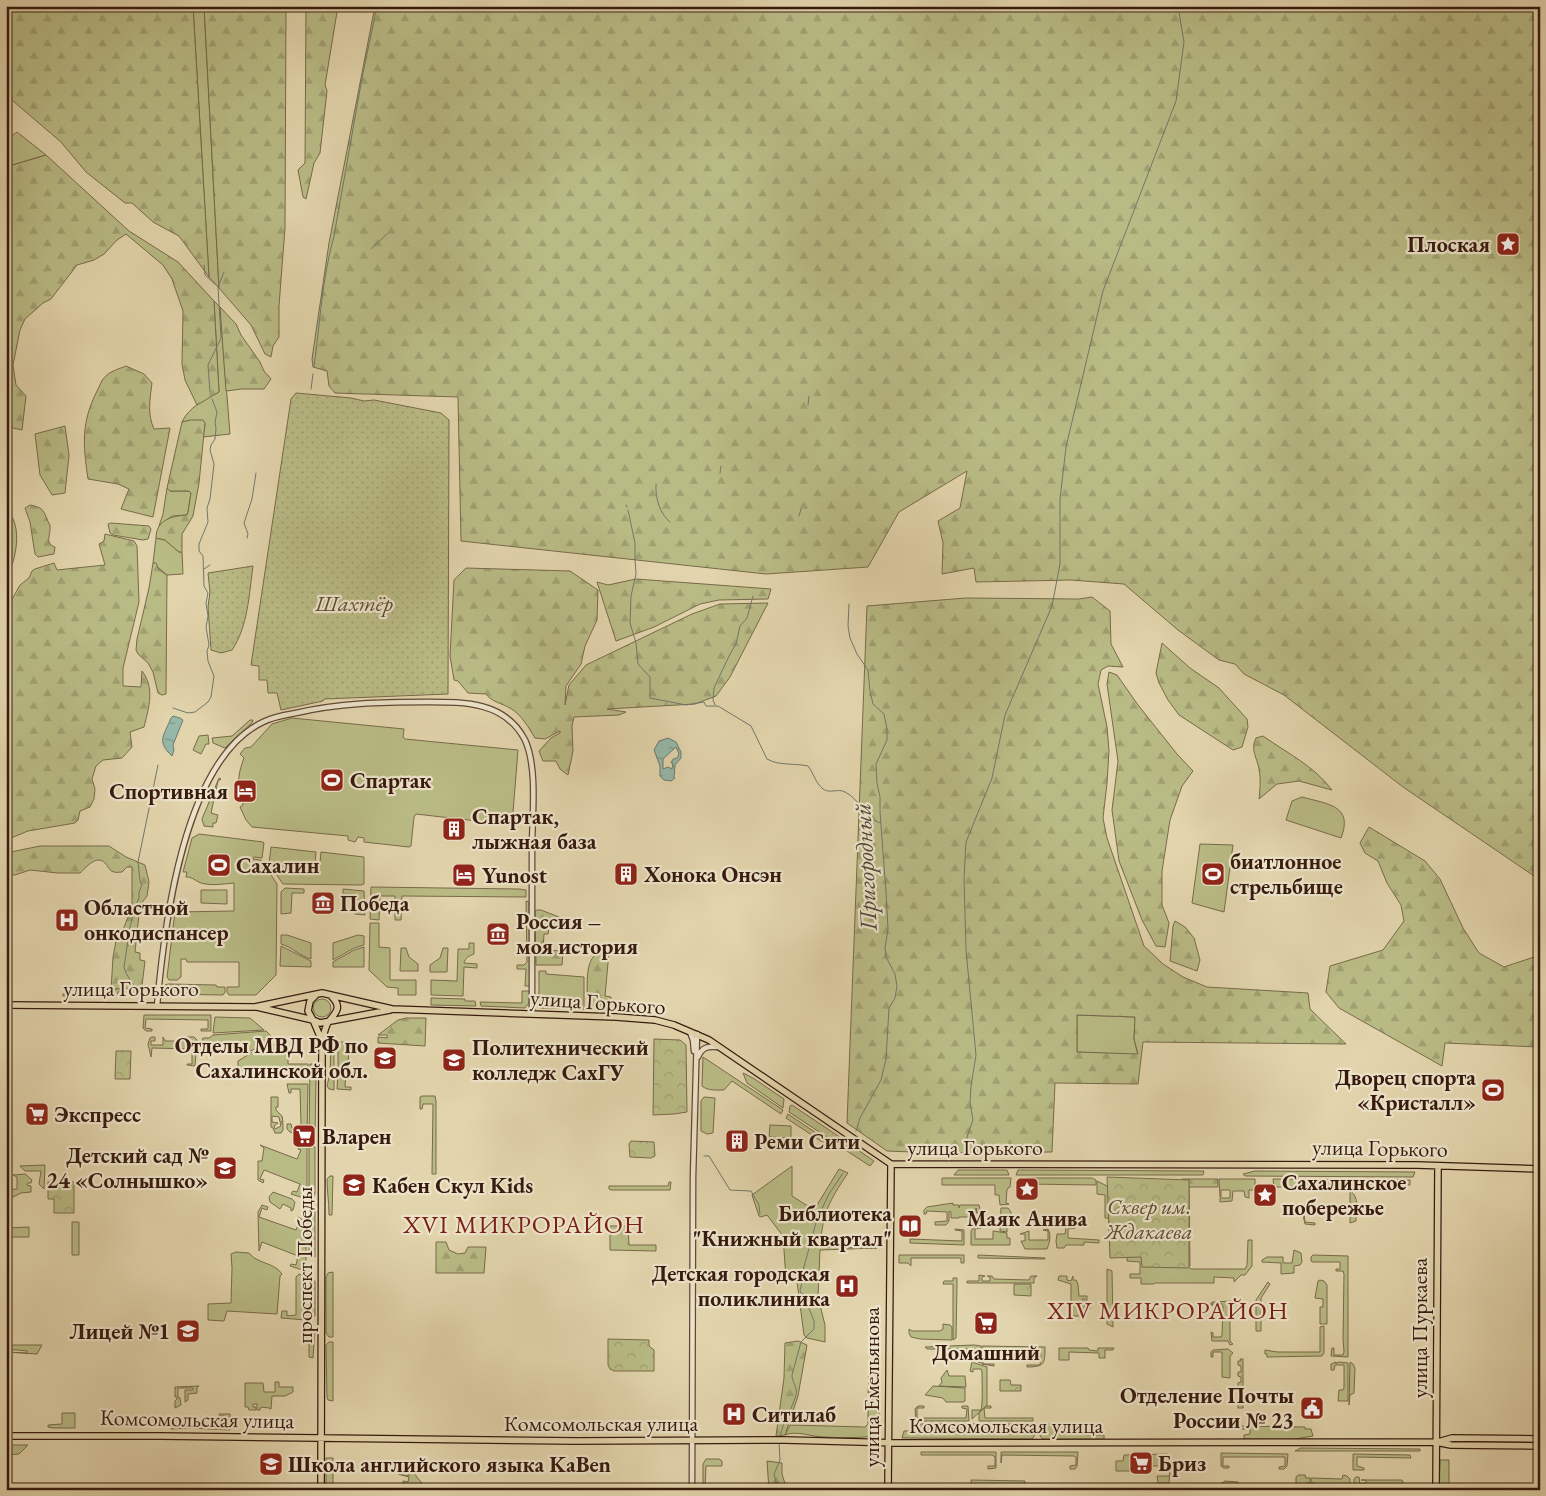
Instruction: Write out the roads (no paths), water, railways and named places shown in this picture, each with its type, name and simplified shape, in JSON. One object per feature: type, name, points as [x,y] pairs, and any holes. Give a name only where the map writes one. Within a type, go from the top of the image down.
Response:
[{"type":"main road","points":[[322,993],[331,996],[337,1008],[335,1016],[329,1022],[320,1023],[313,1020],[308,1006],[313,997],[322,993]]},
{"type":"main road","name":"улица Горького","points":[[254,1007],[317,994]]},
{"type":"main road","name":"улица Горького","points":[[331,996],[392,1010],[616,1016],[654,1020],[674,1025],[697,1034],[720,1047],[891,1164],[1223,1164],[1540,1169]]},
{"type":"main road","name":"улица Горького","points":[[6,1005],[254,1007],[313,1020]]},
{"type":"main road","name":"улица Горького","points":[[329,1022],[392,1010]]},
{"type":"main road","name":"проспект Победы","points":[[313,1020],[322,1041]]},
{"type":"main road","name":"проспект Победы","points":[[321,1490],[322,1041],[329,1022]]},
{"type":"main road","name":"улица Емельянова","points":[[888,1490],[891,1164]]},
{"type":"main road","name":"улица Пуркаева","points":[[1436,1490],[1438,1166]]},
{"type":"main road","name":"Комсомольская улица","points":[[6,1436],[780,1440],[889,1443],[1436,1442],[1451,1445],[1540,1446]]},
{"type":"main road","name":"Комсомольская улица","points":[[1436,1442],[1452,1438],[1540,1439]]},
{"type":"street","points":[[157,1006],[169,904],[195,809],[204,786],[220,760],[236,741],[260,723],[310,709],[342,704],[452,701],[483,706],[503,715],[520,733],[528,748],[531,761],[533,798],[532,1014]]},
{"type":"street","points":[[689,1031],[694,1042],[696,1063]]},
{"type":"street","points":[[692,1490],[691,1441],[697,1034]]},
{"type":"street","points":[[696,1063],[702,1049],[710,1046],[720,1047]]},
{"type":"water","points":[[173,716],[183,720],[173,745],[172,756],[164,746],[163,738]]},
{"type":"water","points":[[668,738],[676,742],[681,752],[681,758],[675,765],[675,778],[671,781],[664,780],[660,776],[660,766],[654,750],[659,741]],"holes":[[[676,747],[679,754],[671,763],[673,763],[672,769],[668,767],[663,769],[663,759]]]},
{"type":"waterway","points":[[314,367],[327,268],[377,6]]},
{"type":"waterway","points":[[968,1156],[967,1137],[973,1120],[970,1103],[971,1086],[976,1055],[966,950],[964,879],[966,842],[992,778],[1005,715],[1052,606],[1060,564],[1060,499],[1066,447],[1103,291],[1176,101],[1184,42],[1178,6]]},
{"type":"waterway","points":[[371,249],[387,234]]},
{"type":"waterway","points":[[204,265],[205,275],[217,286]]},
{"type":"waterway","points":[[210,392],[208,365],[221,338],[218,287],[224,272]]},
{"type":"waterway","points":[[311,389],[313,374]]},
{"type":"waterway","points":[[808,405],[809,396]]},
{"type":"waterway","points":[[173,708],[188,713],[195,712],[208,702],[211,697],[214,676],[208,661],[207,651],[209,645],[206,627],[208,593],[204,586],[203,556],[199,551],[199,544],[208,522],[207,508],[210,499],[214,464],[210,450],[215,439],[217,412],[212,399]]},
{"type":"waterway","points":[[720,473],[721,466]]},
{"type":"waterway","points":[[247,538],[248,534],[244,523],[252,499],[256,473]]},
{"type":"waterway","points":[[656,484],[656,495],[659,505],[663,515],[670,522]]},
{"type":"waterway","points":[[799,516],[801,509]]},
{"type":"waterway","points":[[628,510],[635,543],[636,574],[631,596],[630,623],[636,643],[638,664],[650,677],[650,698],[686,705],[704,702],[706,706],[718,706],[751,726],[767,759],[777,763],[808,766],[823,789],[845,792],[855,799],[870,817],[880,823]]},
{"type":"waterway","points":[[204,569],[210,565]]},
{"type":"waterway","points":[[715,705],[713,700],[714,688],[736,644],[740,626],[747,618],[753,596]]},
{"type":"waterway","name":"Пригородный","points":[[849,604],[848,626],[850,638],[857,654],[868,670],[873,704],[884,714],[887,729],[887,740],[876,764],[880,797],[888,929],[885,948],[886,957],[895,974],[897,986],[895,998],[889,1008],[886,1059],[881,1080],[860,1118],[856,1131]]},
{"type":"waterway","points":[[136,995],[134,986],[124,967],[130,927],[142,885],[138,862],[158,765]]},
{"type":"waterway","points":[[704,1156],[709,1156],[730,1190],[751,1191],[759,1205],[760,1214]]},
{"type":"waterway","name":"Пригородный","points":[[780,1438],[796,1395],[792,1375],[801,1342],[814,1329],[814,1321],[808,1306],[809,1296],[800,1291],[802,1274],[817,1219],[829,1194],[843,1173]]},
{"type":"waterway","name":"Пригородный","points":[[778,1490],[774,1474],[780,1460],[779,1442]]},
{"type":"place","name":"Плоская","points":[[1508,244]]},
{"type":"place","name":"Спартак","points":[[332,780]]},
{"type":"place","name":"Спортивная","points":[[245,791]]},
{"type":"place","name":"Спартак, лыжная база","points":[[454,829]]},
{"type":"place","name":"Сахалин","points":[[219,865]]},
{"type":"place","name":"Хонока Онсэн","points":[[626,874]]},
{"type":"place","name":"биатлонное стрельбище","points":[[1213,874]]},
{"type":"place","name":"Yunost","points":[[464,875]]},
{"type":"place","name":"Победа","points":[[323,903]]},
{"type":"place","name":"Областной онкодиспансер","points":[[67,920]]},
{"type":"place","name":"Россия – моя история","points":[[498,934]]},
{"type":"place","name":"Отделы МВД РФ по Сахалинской обл.","points":[[385,1058]]},
{"type":"place","name":"Политехнический колледж СахГУ","points":[[454,1060]]},
{"type":"place","name":"Дворец спорта «Кристалл»","points":[[1493,1090]]},
{"type":"place","name":"Экспресс","points":[[37,1114]]},
{"type":"place","name":"Вларен","points":[[304,1136]]},
{"type":"place","name":"Реми Сити","points":[[737,1141]]},
{"type":"place","name":"Детский сад № 24 «Солнышко»","points":[[225,1168]]},
{"type":"place","name":"Кабен Скул Kids","points":[[354,1185]]},
{"type":"place","name":"Маяк Анива","points":[[1027,1189]]},
{"type":"place","name":"Сахалинское побережье","points":[[1265,1195]]},
{"type":"place","name":"Библиотека \"Книжный квартал\"","points":[[910,1226]]},
{"type":"place","name":"Детская городская поликлиника","points":[[847,1286]]},
{"type":"place","name":"Домашний","points":[[986,1323]]},
{"type":"place","name":"Лицей №1","points":[[188,1331]]},
{"type":"place","name":"Отделение Почты России № 23","points":[[1312,1408]]},
{"type":"place","name":"Ситилаб","points":[[734,1414]]},
{"type":"place","name":"Бриз","points":[[1141,1463]]},
{"type":"place","name":"Школа английского языка KaBen","points":[[271,1464]]},
{"type":"district","name":"XVI МИКРОРАЙОН","points":[[524,1224]]},
{"type":"district","name":"XIV МИКРОРАЙОН","points":[[1168,1310]]},
{"type":"park label","name":"Шахтёр","points":[[354,603]]},
{"type":"park label","name":"Сквер им. Ждакаева","points":[[1149,1218]]}]
